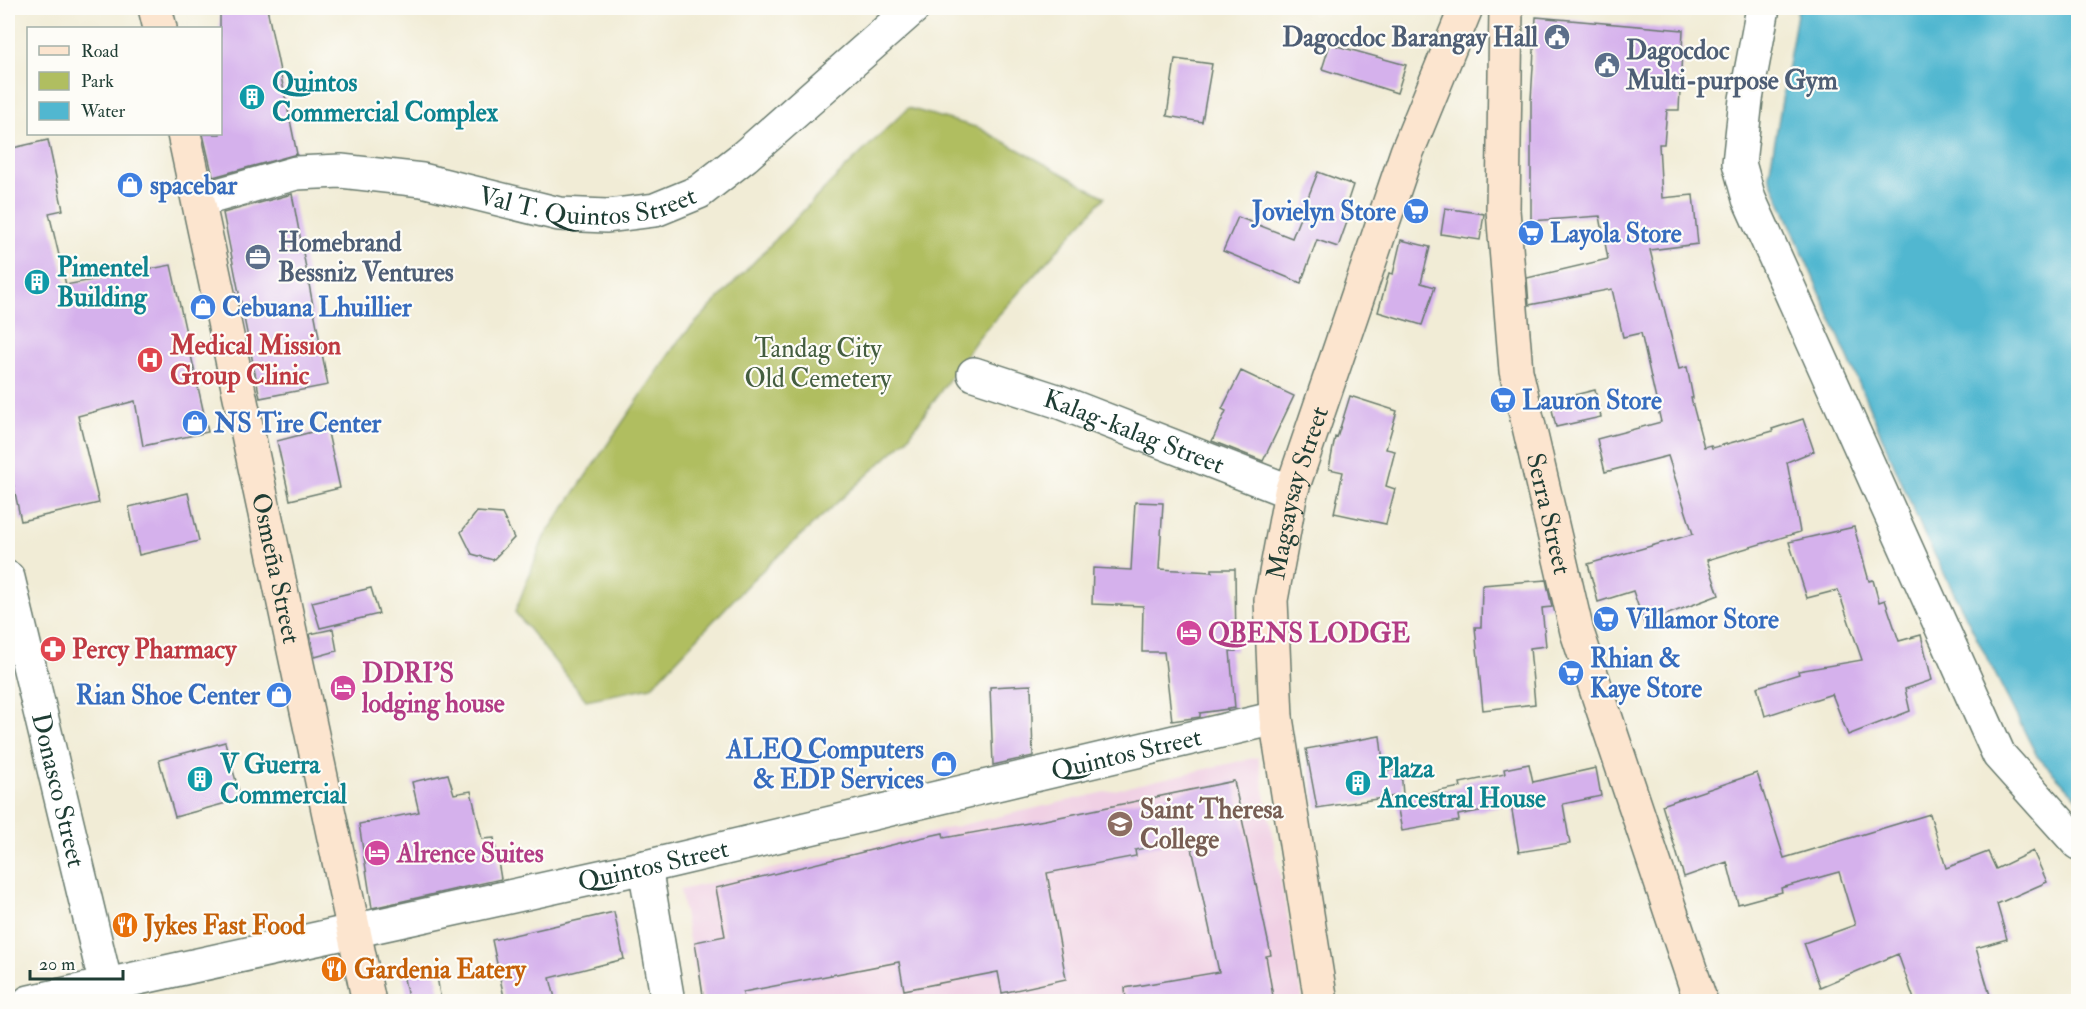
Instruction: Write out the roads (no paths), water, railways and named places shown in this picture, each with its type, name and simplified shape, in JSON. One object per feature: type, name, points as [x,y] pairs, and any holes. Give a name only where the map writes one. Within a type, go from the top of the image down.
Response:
[{"type":"main road","points":[[155,8],[160,27]]},
{"type":"main road","name":"Magsaysay Street","points":[[1321,1002],[1276,718],[1271,600],[1291,492],[1407,152],[1466,8]]},
{"type":"main road","name":"Serra Street","points":[[1506,8],[1503,210],[1516,371],[1577,632],[1701,1002]]},
{"type":"main road","name":"Osmeña Street","points":[[184,135],[200,200],[369,1002]]},
{"type":"street","name":"Val T. Quintos Street","points":[[200,200],[296,173],[341,171],[422,180],[559,214],[607,216],[654,210],[699,192],[912,8]]},
{"type":"street","points":[[1762,8],[1746,99],[1739,163],[1749,200],[1999,755],[2079,843]]},
{"type":"street","name":"Kalag-kalag Street","points":[[975,374],[1057,400],[1291,492]]},
{"type":"street","name":"Donasco Street","points":[[9,595],[108,993]]},
{"type":"street","name":"Quintos Street","points":[[29,1002],[108,993],[353,928],[645,867],[1276,718]]},
{"type":"street","points":[[645,867],[668,1002]]},
{"type":"water","points":[[1798,8],[2078,8],[2078,799],[2037,756],[1924,534],[1769,175]]},
{"type":"place","name":"Dagocdoc Barangay Hall","points":[[1557,37]]},
{"type":"place","name":"Dagocdoc Multi-purpose Gym","points":[[1607,65]]},
{"type":"place","name":"Quintos Commercial Complex","points":[[252,97]]},
{"type":"place","name":"spacebar","points":[[130,185]]},
{"type":"place","name":"Jovielyn Store","points":[[1416,211]]},
{"type":"place","name":"Layola Store","points":[[1531,233]]},
{"type":"place","name":"Homebrand Bessniz Ventures","points":[[258,257]]},
{"type":"place","name":"Pimentel Building","points":[[37,282]]},
{"type":"place","name":"Cebuana Lhuillier","points":[[203,307]]},
{"type":"place","name":"Medical Mission Group Clinic","points":[[150,360]]},
{"type":"place","name":"Lauron Store","points":[[1503,400]]},
{"type":"place","name":"NS Tire Center","points":[[195,423]]},
{"type":"place","name":"Villamor Store","points":[[1606,619]]},
{"type":"place","name":"QBENS LODGE","points":[[1189,633]]},
{"type":"place","name":"Percy Pharmacy","points":[[53,649]]},
{"type":"place","name":"Rhian & Kaye Store","points":[[1571,673]]},
{"type":"place","name":"DDRI'S lodging house","points":[[343,688]]},
{"type":"place","name":"Rian Shoe Center","points":[[279,695]]},
{"type":"place","name":"ALEQ Computers & EDP Services","points":[[944,764]]},
{"type":"place","name":"V Guerra Commercial","points":[[200,779]]},
{"type":"place","name":"Plaza Ancestral House","points":[[1358,783]]},
{"type":"place","name":"Saint Theresa College","points":[[1120,824]]},
{"type":"place","name":"Alrence Suites","points":[[377,853]]},
{"type":"place","name":"Jykes Fast Food","points":[[125,925]]},
{"type":"place","name":"Gardenia Eatery","points":[[334,969]]},
{"type":"park label","name":"Tandag City Old Cemetery","points":[[818,363]]}]
